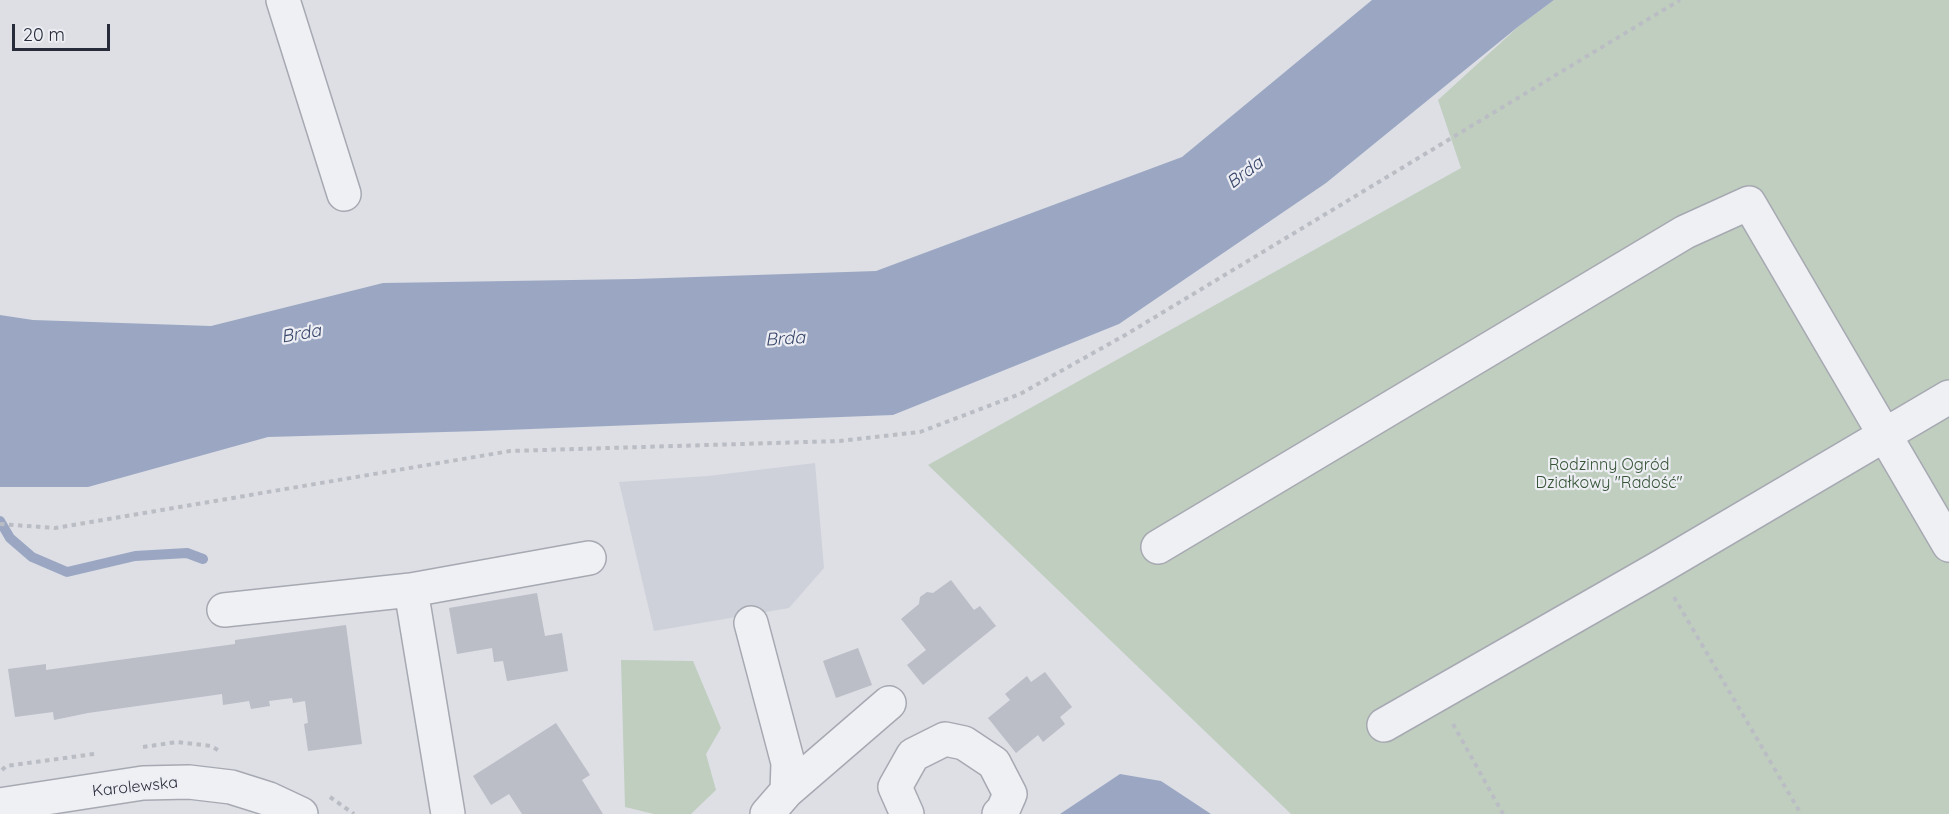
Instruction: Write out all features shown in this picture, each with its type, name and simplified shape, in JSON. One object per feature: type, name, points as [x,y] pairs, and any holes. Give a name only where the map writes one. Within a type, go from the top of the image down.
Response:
[{"type":"street","points":[[283,0],[344,194]]},
{"type":"street","points":[[1158,547],[1685,232],[1749,202],[1949,545]]},
{"type":"street","points":[[1384,725],[1949,397]]},
{"type":"street","points":[[224,610],[411,590],[589,558]]},
{"type":"street","points":[[411,590],[448,814]]},
{"type":"street","points":[[751,623],[788,763],[777,803]]},
{"type":"street","points":[[777,803],[889,703]]},
{"type":"street","points":[[907,814],[895,787],[913,755],[945,739],[964,743],[994,763],[1010,794],[999,814]]},
{"type":"street","name":"Karolewska","points":[[0,805],[143,783],[189,782],[231,787],[269,799],[301,814]]},
{"type":"path","points":[[0,524],[55,528],[510,451],[840,441],[920,432],[1020,394],[1127,334],[1680,0]]},
{"type":"path","points":[[1657,568],[1801,814]]},
{"type":"path","points":[[1437,695],[1503,814]]},
{"type":"shaded area","points":[[815,463],[824,568],[789,608],[654,631],[619,482],[708,476]]},
{"type":"green space","name":"Rodzinny Ogród Działkowy \"Radość\"","points":[[1554,0],[1949,0],[1949,814],[1291,814],[928,465],[1461,168],[1438,100],[1519,26]]},
{"type":"green space","points":[[621,660],[693,661],[721,728],[706,754],[716,790],[691,814],[654,814],[625,807]]},
{"type":"water","name":"Brda","points":[[1372,0],[1554,0],[1326,183],[1119,324],[893,415],[268,437],[88,487],[0,487],[0,315],[33,320],[211,326],[383,283],[635,279],[876,271],[1182,157]]},
{"type":"water","points":[[1120,774],[1161,781],[1211,814],[1060,814]]},
{"type":"building","points":[[951,580],[974,610],[980,606],[996,626],[923,685],[907,665],[926,650],[901,619],[919,604],[920,597],[927,592],[933,593]]},
{"type":"building","points":[[537,593],[545,636],[562,633],[568,671],[507,681],[503,661],[494,662],[492,648],[457,654],[449,608]]},
{"type":"building","points":[[346,625],[362,744],[308,751],[304,724],[308,723],[305,701],[293,703],[292,698],[269,701],[270,706],[251,709],[249,701],[223,705],[222,694],[54,720],[53,712],[15,717],[8,669],[46,664],[46,670],[235,644],[235,640]]},
{"type":"building","points":[[858,648],[872,685],[836,698],[823,661]]},
{"type":"building","points":[[1045,672],[1072,707],[1060,717],[1065,724],[1043,742],[1038,735],[1016,753],[988,718],[1010,700],[1005,694],[1027,676],[1031,682]]},
{"type":"building","points":[[556,723],[590,775],[582,780],[603,814],[522,814],[509,794],[491,805],[473,776]]},
{"type":"waterway","points":[[0,521],[10,538],[32,557],[67,572],[135,556],[187,553],[203,559]]}]
